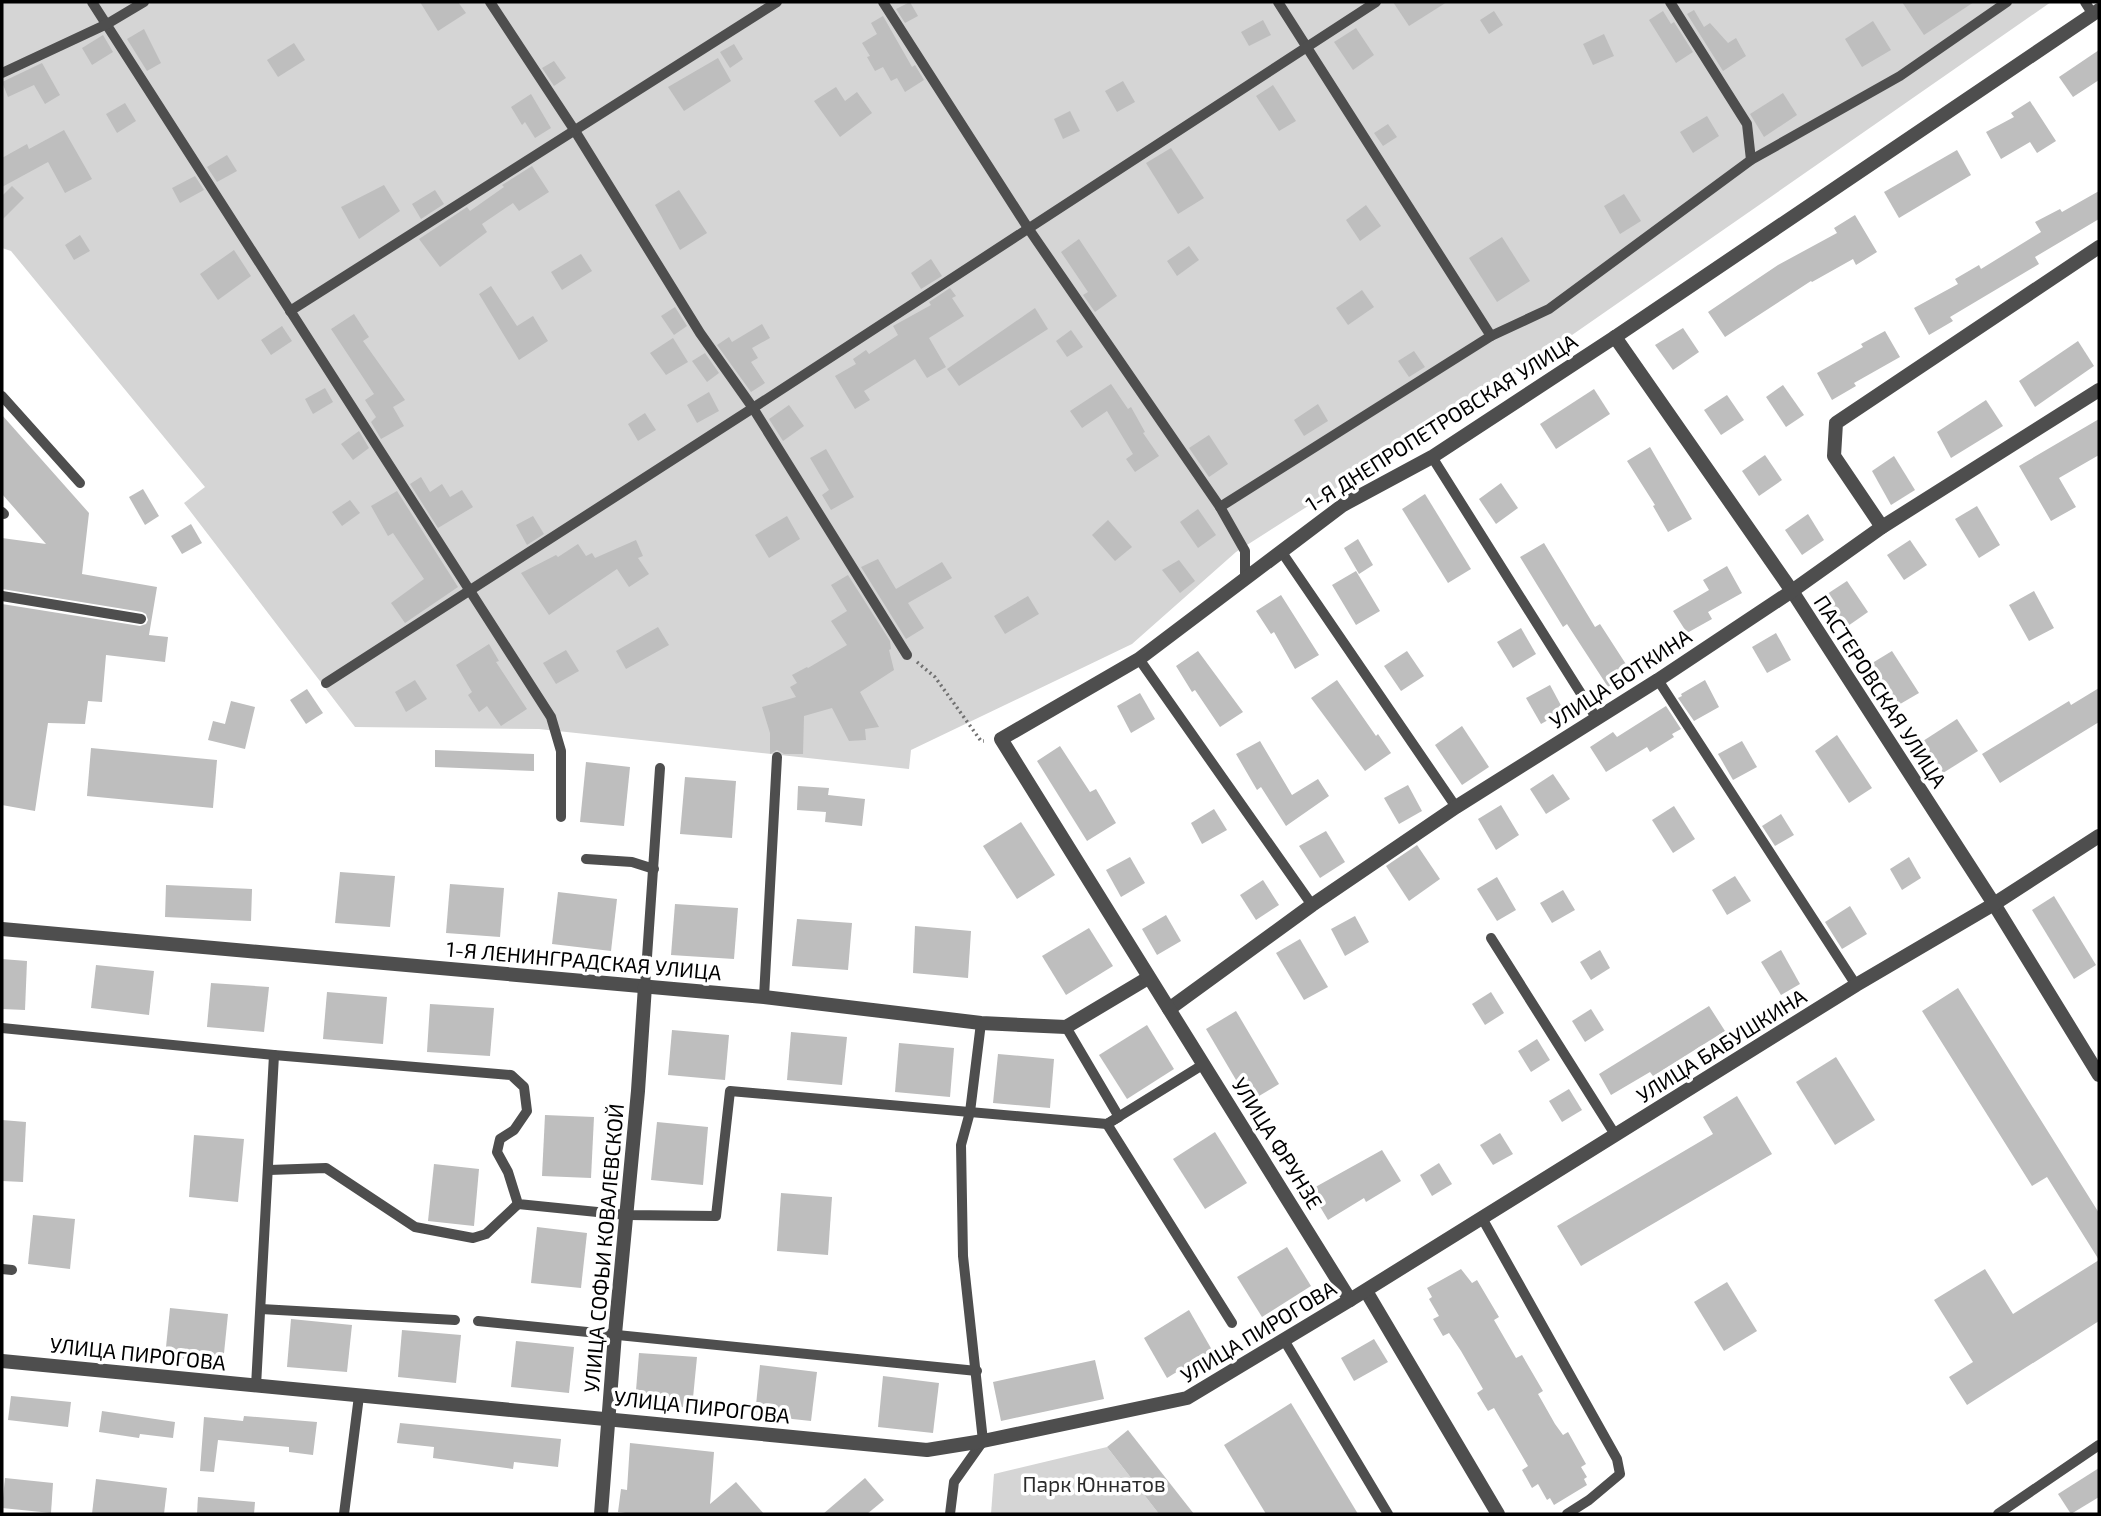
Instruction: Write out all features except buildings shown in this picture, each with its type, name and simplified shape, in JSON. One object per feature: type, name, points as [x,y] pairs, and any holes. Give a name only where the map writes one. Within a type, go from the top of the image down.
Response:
[{"type":"street","name":"1-Я ДНЕПРОПЕТРОВСКАЯ УЛИЦА","points":[[1001,739],[1139,659],[1343,505],[1432,457],[1615,337],[2092,8]]},
{"type":"street","points":[[1882,527],[1834,456],[1836,423],[2099,247]]},
{"type":"street","name":"ПАСТЕРОВСКАЯ УЛИЦА","points":[[1615,337],[1792,592],[1994,904],[2099,1075]]},
{"type":"street","name":"УЛИЦА БОТКИНА","points":[[1169,1009],[1312,905],[1456,807],[1658,680],[1792,592],[1882,527],[2099,390]]},
{"type":"street","points":[[1001,739],[1169,1009]]},
{"type":"street","name":"УЛИЦА БАБУШКИНА","points":[[1366,1291],[1856,985],[1994,904],[2099,836]]},
{"type":"street","name":"1-Я ЛЕНИНГРАДСКАЯ УЛИЦА","points":[[2,929],[764,997],[981,1023],[1066,1027]]},
{"type":"street","points":[[1066,1027],[1148,978]]},
{"type":"street","name":"УЛИЦА СОФЬИ КОВАЛЕВСКОЙ","points":[[601,1514],[645,986]]},
{"type":"street","name":"УЛИЦА ФРУНЗЕ","points":[[1169,1009],[1350,1300]]},
{"type":"street","points":[[1366,1291],[1498,1514]]},
{"type":"street","name":"УЛИЦА ПИРОГОВА","points":[[2,1361],[927,1450],[983,1441],[1187,1398],[1366,1291]]},
{"type":"lane","points":[[92,2],[551,717],[561,751],[561,817]]},
{"type":"lane","points":[[2,73],[107,24],[144,2]]},
{"type":"lane","points":[[490,2],[575,131],[700,333],[753,408],[907,654]]},
{"type":"lane","points":[[290,310],[777,2]]},
{"type":"lane","points":[[883,2],[1028,228],[1220,507],[1245,551],[1245,577]]},
{"type":"lane","points":[[1278,2],[1491,336]]},
{"type":"lane","points":[[326,683],[1376,2]]},
{"type":"lane","points":[[1670,2],[1747,124],[1751,160]]},
{"type":"lane","points":[[1220,507],[1491,336],[1549,309],[1751,160],[1900,76],[2007,2]]},
{"type":"lane","points":[[2,396],[80,483]]},
{"type":"lane","points":[[1432,457],[1597,719]]},
{"type":"lane","points":[[1282,551],[1456,807]]},
{"type":"lane","points":[[2,596],[141,619]]},
{"type":"lane","points":[[1139,659],[1312,905]]},
{"type":"lane","points":[[1658,680],[1856,985]]},
{"type":"lane","points":[[764,997],[777,757]]},
{"type":"lane","points":[[645,986],[660,768]]},
{"type":"lane","points":[[586,859],[632,862],[654,869]]},
{"type":"lane","points":[[1491,938],[1616,1136]]},
{"type":"lane","points":[[950,1514],[954,1482],[983,1441],[963,1256],[961,1144],[970,1112],[981,1023]]},
{"type":"lane","points":[[1066,1027],[1119,1116]]},
{"type":"lane","points":[[2,1028],[511,1075],[524,1087],[527,1111],[514,1130],[500,1139],[497,1152],[508,1172],[518,1204]]},
{"type":"lane","points":[[257,1385],[274,1055]]},
{"type":"lane","points":[[269,1170],[326,1168],[415,1227],[474,1238],[486,1234],[518,1204],[626,1215],[716,1216],[730,1091],[1107,1124],[1204,1064]]},
{"type":"lane","points":[[1107,1124],[1232,1324]]},
{"type":"lane","points":[[1482,1218],[1617,1459],[1620,1474],[1567,1514]]},
{"type":"lane","points":[[261,1309],[455,1320]]},
{"type":"lane","points":[[478,1321],[977,1371]]},
{"type":"lane","points":[[1284,1340],[1388,1514]]},
{"type":"lane","points":[[344,1514],[359,1396]]},
{"type":"lane","points":[[1998,1514],[2099,1445]]},
{"type":"path","points":[[907,654],[935,677],[981,741],[1001,739]]},
{"type":"green space","points":[[2,2],[2051,2],[1526,367],[1236,552],[1132,644],[911,750],[909,769],[539,729],[355,727],[184,503],[205,487],[11,251],[2,248]]},
{"type":"green space","name":"Парк Юннатов","points":[[1107,1447],[1159,1514],[991,1514],[994,1474]]}]
